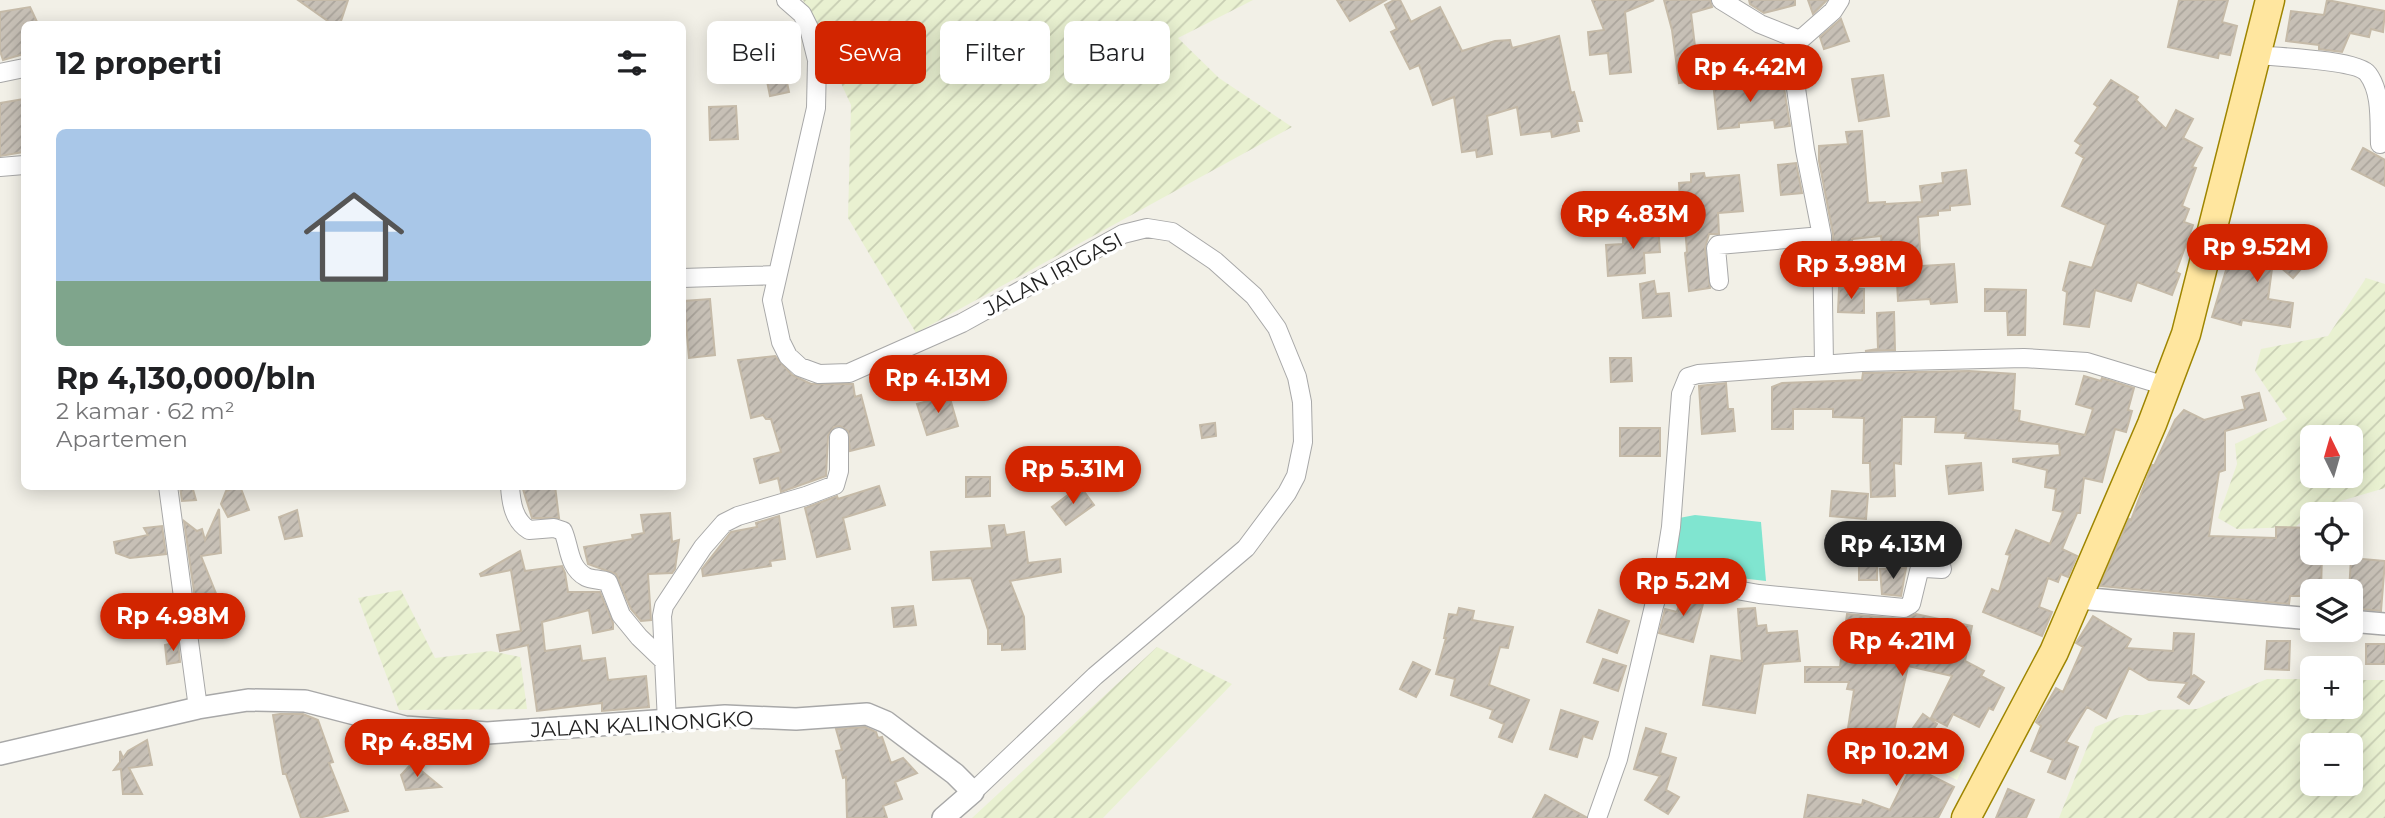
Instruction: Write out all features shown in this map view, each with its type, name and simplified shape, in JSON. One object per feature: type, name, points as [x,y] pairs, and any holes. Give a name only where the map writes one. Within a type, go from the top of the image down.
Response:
[{"type":"main road","points":[[1966,818],[2054,652],[2079,598],[2152,424],[2186,334],[2270,0]]},
{"type":"street","name":"JALAN IRIGASI","points":[[786,0],[802,14],[809,28],[817,60],[818,90],[777,275],[772,310],[784,349],[805,370],[830,375],[849,373],[962,323],[1124,234],[1147,228],[1172,232],[1215,261],[1254,296],[1277,328],[1297,377],[1304,426],[1296,476],[1287,493],[1246,548],[1095,676],[943,818]]},
{"type":"street","points":[[1721,0],[1760,24],[1800,40]]},
{"type":"street","points":[[1824,364],[1822,236],[1793,71],[1794,54],[1800,40],[1833,11],[1840,0]]},
{"type":"street","points":[[2256,55],[2348,64],[2366,71],[2373,82],[2378,104],[2379,144]]},
{"type":"street","points":[[0,73],[21,69]]},
{"type":"street","points":[[0,167],[21,164]]},
{"type":"street","points":[[1719,281],[1718,245],[1822,236]]},
{"type":"street","points":[[686,278],[777,275]]},
{"type":"street","points":[[1597,818],[1618,759],[1654,606],[1664,577],[1671,527],[1681,394],[1685,380],[1698,374],[1824,364],[1965,358],[2059,359],[2087,362],[2166,386]]},
{"type":"street","points":[[667,722],[662,611],[712,535],[724,523],[738,516],[832,487],[837,483],[839,437]]},
{"type":"street","points":[[169,490],[198,708]]},
{"type":"street","points":[[510,490],[522,525],[528,530],[554,528],[563,531],[571,562],[588,578],[608,582],[621,615],[664,661]]},
{"type":"street","points":[[1664,577],[1759,594],[1904,608],[1911,604],[1919,571],[1925,568],[1942,569]]},
{"type":"street","points":[[2079,598],[2300,618]]},
{"type":"street","points":[[2363,622],[2385,624]]},
{"type":"street","name":"JALAN KALINONGKO","points":[[0,754],[198,708],[248,700],[305,701],[405,727],[465,732],[568,729],[725,716],[796,719],[867,714],[886,722],[955,775],[972,792]]},
{"type":"shaded area","points":[[803,0],[1253,0],[1178,38],[1219,78],[1292,127],[916,333],[848,218],[851,105],[841,84],[926,84],[926,21],[815,21],[815,26]]},
{"type":"shaded area","points":[[2366,278],[2385,284],[2385,488],[2337,502],[2300,502],[2300,523],[2295,527],[2237,529],[2218,518],[2237,464],[2235,444],[2287,419],[2255,371],[2261,349],[2328,336]]},
{"type":"shaded area","points":[[1695,515],[1761,522],[1766,581],[1670,570],[1674,519]]},
{"type":"shaded area","points":[[401,590],[435,658],[491,651],[520,657],[527,709],[399,710],[358,598]]},
{"type":"shaded area","points":[[1157,647],[1232,684],[1103,818],[972,818]]},
{"type":"shaded area","points":[[2267,679],[2300,679],[2300,719],[2363,719],[2363,680],[2385,680],[2385,818],[2059,818],[2095,727],[2125,715],[2143,715],[2158,710],[2197,709]]},
{"type":"shaded area","points":[[1928,744],[1965,763],[1957,780],[1919,761]]},
{"type":"building","points":[[298,0],[348,0],[341,21],[328,21]]},
{"type":"building","points":[[1337,0],[1386,0],[1350,21]]},
{"type":"building","points":[[1400,0],[1411,22],[1440,7],[1462,51],[1495,41],[1510,40],[1512,48],[1559,36],[1571,93],[1574,92],[1582,121],[1577,121],[1579,131],[1552,137],[1551,131],[1521,135],[1517,107],[1487,116],[1492,154],[1477,157],[1476,150],[1462,152],[1454,97],[1433,105],[1419,65],[1410,69],[1391,32],[1397,29],[1385,5]]},
{"type":"building","points":[[1592,0],[1654,0],[1625,12],[1631,72],[1610,74],[1608,53],[1590,55],[1588,32],[1604,30]]},
{"type":"building","points":[[1664,0],[1710,0],[1712,7],[1691,13],[1699,80],[1679,83],[1672,30]]},
{"type":"building","points":[[1749,0],[1795,0],[1795,5],[1764,13],[1750,4]]},
{"type":"building","points":[[1808,0],[1827,0],[1813,14]]},
{"type":"building","points":[[2179,0],[2228,0],[2222,22],[2237,26],[2230,55],[2219,53],[2218,58],[2168,47]]},
{"type":"building","points":[[2327,0],[2385,11],[2383,32],[2371,29],[2369,37],[2350,33],[2342,52],[2319,49],[2319,45],[2286,41],[2291,11],[2324,15]]},
{"type":"building","points":[[30,7],[37,21],[21,21],[21,55],[3,60],[0,51],[0,12]]},
{"type":"building","points":[[1841,19],[1849,41],[1824,49],[1820,37]]},
{"type":"building","points":[[1883,75],[1889,116],[1859,121],[1852,79]]},
{"type":"building","points":[[1738,79],[1738,85],[1783,81],[1790,126],[1775,128],[1774,120],[1739,123],[1739,127],[1718,129],[1713,82]]},
{"type":"building","points":[[2111,80],[2138,97],[2136,100],[2166,129],[2176,110],[2193,119],[2183,138],[2202,148],[2192,167],[2196,168],[2182,206],[2189,209],[2184,222],[2193,225],[2176,272],[2180,274],[2172,295],[2137,282],[2131,301],[2095,290],[2089,327],[2064,324],[2067,292],[2063,290],[2070,262],[2092,268],[2106,225],[2062,206],[2084,158],[2076,153],[2081,145],[2075,141],[2098,107],[2094,104]]},
{"type":"building","points":[[768,84],[787,84],[789,92],[770,96]]},
{"type":"building","points":[[21,100],[21,152],[0,156],[0,103]]},
{"type":"building","points":[[736,106],[738,139],[710,140],[709,107]]},
{"type":"building","points":[[1862,131],[1868,203],[1922,202],[1920,186],[1943,183],[1942,173],[1966,170],[1970,204],[1950,206],[1950,210],[1938,211],[1938,215],[1918,217],[1921,266],[1954,264],[1957,302],[1931,304],[1930,299],[1898,301],[1897,282],[1856,286],[1855,267],[1884,264],[1881,236],[1852,239],[1853,262],[1834,262],[1833,234],[1819,161],[1819,146],[1848,144],[1846,132]]},
{"type":"building","points":[[2363,148],[2385,160],[2385,186],[2352,169]]},
{"type":"building","points":[[1796,163],[1802,193],[1781,195],[1778,165]]},
{"type":"building","points":[[1704,173],[1705,178],[1739,175],[1743,211],[1718,213],[1719,234],[1709,234],[1705,248],[1710,288],[1689,291],[1683,200],[1680,200],[1679,183],[1691,182],[1691,174]]},
{"type":"building","points":[[1658,225],[1660,252],[1644,253],[1645,273],[1608,276],[1606,245],[1623,244],[1623,229]]},
{"type":"building","points":[[2272,229],[2308,261],[2293,278],[2273,261],[2268,299],[2293,303],[2290,327],[2242,320],[2241,325],[2212,317],[2232,250],[2249,255]]},
{"type":"building","points":[[1654,281],[1656,294],[1669,293],[1671,316],[1643,318],[1640,284]]},
{"type":"building","points":[[1839,288],[1864,289],[1864,313],[1838,312]]},
{"type":"building","points":[[1985,289],[2026,290],[2025,335],[2008,335],[2007,311],[1985,311]]},
{"type":"building","points":[[710,299],[715,355],[689,358],[686,301]]},
{"type":"building","points":[[1894,312],[1895,350],[1865,351],[1878,349],[1877,313]]},
{"type":"building","points":[[775,356],[792,375],[811,384],[853,384],[855,397],[861,395],[874,445],[850,451],[848,431],[840,426],[834,427],[828,436],[826,476],[781,492],[778,478],[760,483],[754,459],[781,452],[771,419],[766,419],[763,415],[751,418],[738,360]]},
{"type":"building","points":[[1610,358],[1631,358],[1632,381],[1611,382]]},
{"type":"building","points":[[1969,371],[2015,374],[2013,410],[2020,411],[2019,421],[2085,435],[2093,409],[2076,404],[2084,376],[2101,381],[2102,378],[2134,388],[2128,410],[2132,411],[2126,432],[2115,429],[2102,482],[2084,478],[2080,513],[2077,513],[2062,549],[2077,556],[2068,577],[2061,574],[2058,582],[2048,578],[2039,607],[2052,612],[2042,636],[1983,612],[1992,589],[1999,592],[2010,555],[2006,554],[2016,530],[2050,544],[2063,512],[2053,510],[2056,489],[2045,487],[2047,470],[2013,462],[2013,459],[2060,455],[2059,444],[1965,438],[1966,433],[1935,432],[1936,417],[1902,417],[1901,464],[1894,463],[1895,496],[1871,497],[1870,463],[1863,463],[1864,418],[1833,417],[1833,409],[1793,409],[1793,429],[1772,429],[1772,387],[1782,383],[1862,380],[1863,373]]},
{"type":"building","points":[[1726,383],[1728,409],[1733,409],[1735,431],[1702,434],[1699,386]]},
{"type":"building","points":[[2259,393],[2266,420],[2225,431],[2225,470],[2219,472],[2209,536],[2276,538],[2276,527],[2300,528],[2300,565],[2322,565],[2321,579],[2300,579],[2300,596],[2290,596],[2289,604],[2100,586],[2129,519],[2131,520],[2152,465],[2154,466],[2175,420],[2184,410],[2204,420],[2245,409],[2242,397]]},
{"type":"building","points":[[949,395],[958,426],[927,435],[917,404]]},
{"type":"building","points":[[1215,423],[1216,436],[1202,438],[1200,425]]},
{"type":"building","points":[[1620,428],[1660,428],[1660,456],[1620,456]]},
{"type":"building","points":[[1981,463],[1983,490],[1949,494],[1946,466]]},
{"type":"building","points":[[966,477],[990,477],[990,496],[966,497]]},
{"type":"building","points":[[879,486],[885,505],[843,518],[850,549],[817,557],[805,508],[837,496],[838,499]]},
{"type":"building","points":[[1080,486],[1094,505],[1066,525],[1052,507]]},
{"type":"building","points":[[181,490],[193,490],[196,500],[182,501]]},
{"type":"building","points":[[242,490],[249,510],[228,517],[221,504],[226,491]]},
{"type":"building","points":[[523,490],[556,490],[559,518],[532,518]]},
{"type":"building","points":[[1832,491],[1868,494],[1866,519],[1830,516]]},
{"type":"building","points":[[219,509],[221,553],[201,556],[223,611],[212,609],[211,617],[198,620],[184,521],[197,531],[202,529],[205,540]]},
{"type":"building","points":[[297,510],[302,536],[285,539],[279,517]]},
{"type":"building","points":[[670,513],[672,542],[679,540],[675,569],[672,573],[648,574],[651,620],[641,621],[631,609],[616,574],[588,564],[584,547],[633,539],[632,535],[644,533],[641,515]]},
{"type":"building","points":[[779,516],[785,559],[770,561],[771,566],[703,576],[702,569],[731,532],[757,527],[756,523]]},
{"type":"building","points":[[1004,525],[1006,535],[1024,532],[1028,563],[1060,559],[1061,572],[1010,581],[1024,617],[1025,649],[1002,650],[1002,644],[988,644],[988,630],[971,578],[933,580],[931,552],[992,548],[989,526]]},
{"type":"building","points":[[162,526],[166,554],[130,558],[116,553],[114,542],[148,535],[144,528]]},
{"type":"building","points":[[520,551],[525,571],[562,566],[568,592],[600,592],[613,623],[613,629],[593,633],[589,610],[542,622],[545,651],[580,646],[582,661],[605,658],[608,680],[646,676],[649,707],[602,711],[602,703],[537,711],[528,645],[500,651],[497,635],[521,631],[511,570],[481,576],[480,574]]},
{"type":"building","points":[[2363,559],[2385,561],[2381,611],[2363,609],[2363,579],[2350,579],[2351,565],[2363,565]]},
{"type":"building","points":[[1859,560],[1877,560],[1877,580],[1859,580]]},
{"type":"building","points":[[1906,568],[1901,596],[1882,594],[1880,569]]},
{"type":"building","points":[[1682,592],[1705,596],[1693,642],[1659,633],[1665,609],[1677,612]]},
{"type":"building","points":[[913,606],[916,625],[894,627],[892,608]]},
{"type":"building","points":[[1459,608],[1474,611],[1472,620],[1513,627],[1508,648],[1500,647],[1489,685],[1529,700],[1512,742],[1499,737],[1504,724],[1490,718],[1493,710],[1451,695],[1455,679],[1436,674],[1446,638],[1449,614],[1457,615]]},
{"type":"building","points":[[1755,608],[1757,626],[1766,625],[1767,633],[1797,631],[1800,661],[1763,664],[1755,713],[1703,705],[1711,656],[1742,661],[1738,609]]},
{"type":"building","points":[[1599,610],[1629,621],[1617,653],[1587,642]]},
{"type":"building","points":[[1847,614],[1903,619],[1916,614],[1972,626],[1965,661],[1984,671],[1981,676],[2004,688],[1993,710],[1989,708],[1979,727],[1953,714],[1947,726],[1931,718],[1952,676],[1908,666],[1888,758],[1876,752],[1875,767],[1834,762],[1836,740],[1846,741],[1854,690],[1847,689],[1849,682],[1805,682],[1805,667],[1840,667]]},
{"type":"building","points":[[2093,616],[2131,639],[2126,648],[2173,651],[2174,633],[2194,634],[2191,678],[2194,675],[2204,682],[2189,704],[2178,697],[2187,683],[2149,680],[2129,668],[2106,718],[2087,707],[2066,742],[2078,747],[2065,779],[2048,772],[2053,760],[2031,751],[2041,726],[2036,722],[2056,688],[2063,692],[2083,647],[2076,643]]},
{"type":"building","points":[[2267,641],[2290,641],[2289,670],[2265,669]]},
{"type":"building","points":[[178,642],[180,662],[167,664],[165,645]]},
{"type":"building","points":[[2366,644],[2385,644],[2385,664],[2366,664]]},
{"type":"building","points":[[1603,659],[1626,666],[1618,691],[1594,683]]},
{"type":"building","points":[[1413,662],[1430,670],[1416,697],[1400,689]]},
{"type":"building","points":[[1561,710],[1598,722],[1592,739],[1583,736],[1577,757],[1550,749]]},
{"type":"building","points":[[303,714],[318,720],[333,762],[329,763],[348,811],[318,818],[301,818],[286,774],[283,774],[273,715]]},
{"type":"building","points":[[1923,714],[1937,724],[1917,753],[1922,755],[1916,768],[1954,787],[1938,818],[1804,818],[1808,795],[1862,805],[1863,800],[1890,810],[1910,769],[1891,759]]},
{"type":"building","points":[[865,727],[876,732],[878,738],[882,737],[891,763],[903,758],[917,773],[895,782],[902,799],[883,806],[887,818],[847,818],[846,777],[843,778],[836,751],[842,750],[836,729]]},
{"type":"building","points":[[1646,728],[1666,734],[1660,753],[1676,758],[1666,790],[1679,797],[1668,814],[1645,800],[1660,776],[1634,769]]},
{"type":"building","points":[[147,740],[152,765],[129,768],[142,794],[123,794],[121,769],[114,770],[120,762],[120,751],[123,758],[128,751]]},
{"type":"building","points":[[412,763],[441,787],[406,790],[401,775]]},
{"type":"building","points":[[2008,789],[2034,800],[2026,818],[1996,818]]},
{"type":"building","points":[[1545,795],[1586,817],[1586,818],[1533,818]]}]
